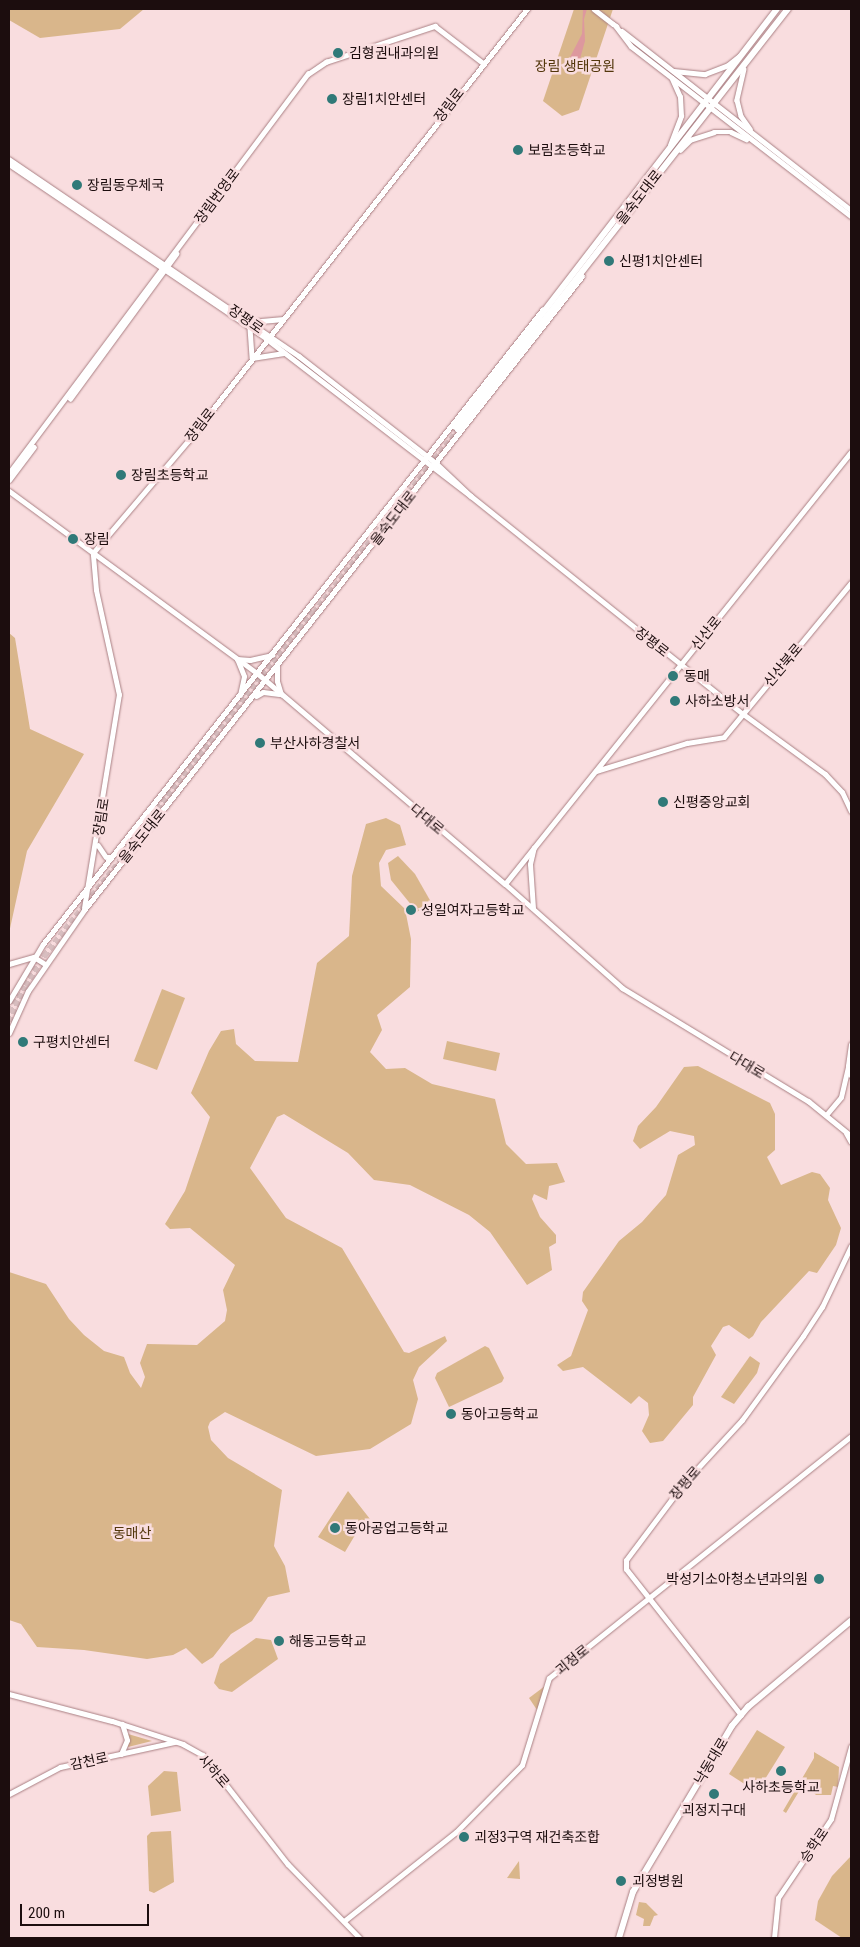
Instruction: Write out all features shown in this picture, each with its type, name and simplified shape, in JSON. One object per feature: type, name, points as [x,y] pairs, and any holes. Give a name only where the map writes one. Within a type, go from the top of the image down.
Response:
[{"type":"main road","name":"을숙도대로","points":[[9,1034],[45,964],[84,910],[266,681],[584,274],[589,257],[668,148],[777,9]]},
{"type":"main road","name":"을숙도대로","points":[[9,1001],[34,957],[240,697],[425,458],[670,159],[788,9]]},
{"type":"main road","points":[[457,428],[589,257]]},
{"type":"main road","name":"다대로","points":[[9,491],[258,674],[505,884],[622,988],[826,1115],[851,1136]]},
{"type":"main road","points":[[240,697],[244,676],[237,658],[250,660],[272,655]]},
{"type":"main road","points":[[252,697],[263,692],[282,695],[277,681],[277,666]]},
{"type":"main road","name":"장평로","points":[[743,714],[825,774],[842,792],[851,811]]},
{"type":"main road","points":[[533,909],[530,864],[534,847]]},
{"type":"main road","points":[[826,1115],[841,1097],[851,1044]]},
{"type":"main road","points":[[848,1066],[851,1076]]},
{"type":"main road","points":[[843,1129],[851,1142]]},
{"type":"main road","name":"장평로","points":[[741,1715],[626,1569],[626,1560],[683,1484],[742,1420],[822,1307],[851,1246]]},
{"type":"main road","name":"괴정로","points":[[344,1922],[456,1832],[522,1766],[550,1678],[851,1436]]},
{"type":"main road","name":"낙동대로","points":[[619,1938],[633,1892],[648,1864],[741,1715],[851,1621]]},
{"type":"main road","points":[[121,1754],[127,1740],[122,1724]]},
{"type":"main road","name":"감천로","points":[[9,1794],[60,1767],[175,1742]]},
{"type":"street","name":"장림로","points":[[84,910],[97,842],[119,695],[96,590],[93,553],[188,441],[482,62],[527,9]]},
{"type":"street","points":[[594,9],[851,210]]},
{"type":"street","points":[[614,25],[631,46],[703,104],[851,216]]},
{"type":"street","name":"장림번영로","points":[[165,267],[308,74],[326,62],[435,26],[482,62]]},
{"type":"street","points":[[673,71],[705,74],[728,65],[742,54]]},
{"type":"street","points":[[747,60],[739,77],[736,100],[741,116],[754,134]]},
{"type":"street","points":[[668,148],[681,116],[680,97],[671,78]]},
{"type":"street","points":[[670,159],[701,135],[731,132],[749,139]]},
{"type":"street","name":"장평로","points":[[9,159],[12,164],[249,322],[425,458],[743,714]]},
{"type":"street","points":[[9,480],[165,267]]},
{"type":"street","name":"장평로","points":[[165,267],[250,328],[268,338],[284,353],[330,385]]},
{"type":"street","points":[[249,322],[283,319]]},
{"type":"street","points":[[250,328],[252,358],[284,353]]},
{"type":"street","points":[[9,473],[29,451]]},
{"type":"street","name":"신산로","points":[[505,884],[851,452]]},
{"type":"street","name":"신산북로","points":[[595,772],[687,743],[721,738],[851,583]]},
{"type":"street","points":[[97,842],[99,851],[112,857]]},
{"type":"street","points":[[9,964],[34,957],[45,964]]},
{"type":"street","name":"사하로","points":[[9,1694],[122,1724],[191,1748],[211,1763],[284,1859],[360,1938]]},
{"type":"street","name":"승학로","points":[[774,1938],[778,1898],[831,1819],[851,1747]]},
{"type":"green space","points":[[9,9],[144,9],[120,29],[40,38],[9,20]]},
{"type":"green space","name":"장림 생태공원","points":[[574,9],[613,9],[579,110],[562,116],[543,101]]},
{"type":"green space","points":[[9,633],[15,638],[30,729],[84,754],[27,851],[9,933]]},
{"type":"green space","name":"동매산","points":[[386,818],[400,825],[406,845],[386,850],[379,863],[381,886],[405,909],[411,939],[410,987],[377,1015],[382,1030],[370,1052],[386,1069],[405,1068],[432,1084],[495,1099],[506,1144],[526,1164],[557,1163],[565,1182],[549,1186],[547,1200],[534,1194],[532,1199],[540,1217],[556,1235],[556,1243],[549,1247],[552,1270],[527,1285],[490,1232],[469,1215],[410,1185],[374,1180],[348,1153],[284,1114],[277,1117],[250,1168],[286,1218],[342,1248],[404,1352],[409,1353],[445,1336],[447,1341],[419,1367],[413,1380],[418,1399],[411,1424],[370,1449],[316,1456],[225,1412],[210,1422],[208,1427],[211,1440],[228,1458],[282,1490],[274,1546],[285,1566],[290,1592],[268,1597],[252,1621],[231,1634],[213,1657],[202,1664],[186,1648],[173,1655],[147,1659],[84,1650],[37,1647],[21,1624],[9,1620],[9,1272],[46,1284],[69,1319],[84,1335],[104,1351],[124,1357],[130,1373],[141,1388],[145,1377],[140,1363],[147,1344],[197,1345],[225,1321],[227,1310],[223,1290],[235,1265],[190,1228],[170,1229],[165,1224],[185,1191],[210,1117],[191,1093],[209,1051],[221,1031],[234,1029],[236,1044],[255,1061],[298,1062],[317,963],[349,936],[352,876],[366,824]]},
{"type":"green space","points":[[398,856],[415,874],[431,902],[417,912],[391,880],[388,863]]},
{"type":"green space","points":[[162,989],[185,998],[157,1070],[134,1061]]},
{"type":"green space","points":[[447,1041],[500,1053],[496,1071],[443,1059]]},
{"type":"green space","points":[[698,1066],[770,1103],[775,1114],[775,1150],[767,1157],[781,1185],[812,1172],[820,1174],[830,1188],[828,1200],[841,1228],[836,1245],[817,1273],[809,1271],[761,1322],[753,1336],[749,1339],[729,1325],[723,1327],[711,1346],[716,1355],[693,1397],[693,1405],[663,1441],[650,1443],[642,1431],[649,1415],[648,1403],[639,1396],[631,1404],[583,1367],[563,1371],[557,1365],[571,1356],[588,1310],[582,1301],[583,1292],[619,1241],[642,1222],[666,1195],[678,1155],[695,1145],[694,1136],[670,1131],[640,1149],[633,1141],[638,1126],[656,1107],[684,1067]]},
{"type":"green space","points":[[485,1346],[489,1348],[504,1378],[502,1382],[449,1407],[435,1378],[437,1373]]},
{"type":"green space","points":[[750,1356],[760,1363],[757,1373],[734,1404],[721,1397]]},
{"type":"green space","points":[[348,1491],[370,1519],[361,1525],[345,1552],[318,1537]]},
{"type":"green space","points":[[256,1638],[271,1640],[278,1659],[232,1692],[219,1689],[214,1683],[220,1664]]},
{"type":"green space","points":[[549,1683],[539,1713],[529,1698]]},
{"type":"green space","points":[[757,1730],[785,1747],[757,1792],[729,1774]]},
{"type":"green space","points":[[128,1734],[152,1741],[128,1747]]},
{"type":"green space","points":[[814,1752],[839,1767],[838,1787],[833,1786],[831,1795],[816,1795],[804,1783],[786,1813],[783,1811],[814,1758]]},
{"type":"green space","points":[[164,1771],[177,1772],[181,1811],[151,1816],[148,1786]]},
{"type":"green space","points":[[171,1831],[174,1882],[154,1893],[149,1891],[147,1836],[151,1832]]},
{"type":"green space","points":[[851,1856],[851,1938],[842,1938],[815,1920],[818,1901],[832,1876]]},
{"type":"green space","points":[[519,1861],[520,1879],[507,1878]]},
{"type":"green space","points":[[639,1902],[646,1903],[658,1915],[654,1916],[650,1926],[643,1926],[644,1919],[636,1915]]},
{"type":"shaded area","points":[[583,9],[587,9],[584,19],[585,41],[580,59],[569,69],[568,61],[582,34]]},
{"type":"tunnel","points":[[314,613],[458,430]]},
{"type":"tunnel","points":[[141,829],[314,608]]},
{"type":"tunnel","points":[[9,1022],[25,986],[44,956],[147,827]]},
{"type":"tunnel","points":[[9,1012],[17,994]]},
{"type":"place","name":"김형권내과의원","points":[[338,53]]},
{"type":"place","name":"장림1치안센터","points":[[332,99]]},
{"type":"place","name":"보림초등학교","points":[[518,150]]},
{"type":"place","name":"장림동우체국","points":[[77,185]]},
{"type":"place","name":"신평1치안센터","points":[[609,261]]},
{"type":"place","name":"장림초등학교","points":[[121,475]]},
{"type":"place","name":"장림","points":[[73,539]]},
{"type":"place","name":"동매","points":[[673,676]]},
{"type":"place","name":"사하소방서","points":[[675,701]]},
{"type":"place","name":"부산사하경찰서","points":[[260,743]]},
{"type":"place","name":"신평중앙교회","points":[[663,802]]},
{"type":"place","name":"성일여자고등학교","points":[[411,910]]},
{"type":"place","name":"구평치안센터","points":[[23,1042]]},
{"type":"place","name":"동아고등학교","points":[[451,1414]]},
{"type":"place","name":"동아공업고등학교","points":[[335,1528]]},
{"type":"place","name":"박성기소아청소년과의원","points":[[819,1579]]},
{"type":"place","name":"해동고등학교","points":[[279,1641]]},
{"type":"place","name":"사하초등학교","points":[[781,1771]]},
{"type":"place","name":"괴정지구대","points":[[714,1794]]},
{"type":"place","name":"괴정3구역 재건축조합","points":[[464,1837]]},
{"type":"place","name":"괴정병원","points":[[621,1881]]}]
